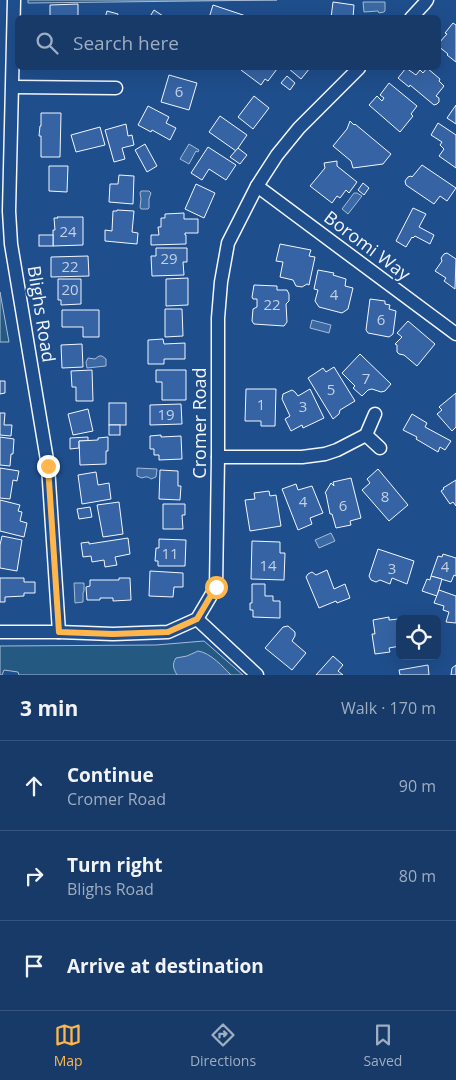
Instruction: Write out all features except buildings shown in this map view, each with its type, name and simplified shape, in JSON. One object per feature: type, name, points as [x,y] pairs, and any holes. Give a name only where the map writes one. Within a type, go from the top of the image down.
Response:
[{"type":"street","name":"Blighs Road","points":[[14,0],[11,244],[48,466],[59,632]]},
{"type":"street","points":[[414,15],[427,0]]},
{"type":"street","name":"Cromer Road","points":[[197,619],[216,587],[218,318],[221,282],[228,243],[257,186],[277,154],[299,128],[357,70]]},
{"type":"street","points":[[13,87],[116,88]]},
{"type":"street","name":"Boromi Way","points":[[257,186],[456,334]]},
{"type":"street","points":[[218,457],[313,456],[337,450],[366,435],[375,414]]},
{"type":"street","points":[[366,435],[380,448]]},
{"type":"street","points":[[0,632],[113,634],[168,632],[197,619],[257,675]]},
{"type":"shaded area","points":[[28,0],[277,0],[28,3]]},
{"type":"shaded area","points":[[363,2],[385,2],[385,11],[379,13],[378,11],[364,12]]},
{"type":"shaded area","points":[[189,144],[199,150],[198,152],[196,151],[189,164],[180,159]]},
{"type":"shaded area","points":[[141,191],[149,191],[151,193],[148,209],[141,209],[140,207]]},
{"type":"shaded area","points":[[354,193],[362,196],[348,214],[342,209]]},
{"type":"shaded area","points":[[0,292],[9,342],[0,342]]},
{"type":"shaded area","points":[[312,320],[331,325],[329,333],[310,328]]},
{"type":"shaded area","points":[[99,356],[106,359],[106,366],[87,368],[86,362],[88,358],[95,359]]},
{"type":"shaded area","points":[[137,468],[157,469],[156,477],[151,479],[137,476]]},
{"type":"shaded area","points":[[331,533],[335,541],[319,548],[315,540]]},
{"type":"shaded area","points":[[74,583],[84,583],[83,602],[75,603]]},
{"type":"shaded area","points":[[204,641],[243,675],[19,675],[18,672],[4,670],[2,675],[0,675],[0,646],[156,645]]},
{"type":"shaded area","points":[[198,651],[212,657],[231,675],[177,675],[174,666],[176,658]]},
{"type":"route","points":[[48,466],[59,632],[113,634],[168,632],[197,619],[216,587]]}]
